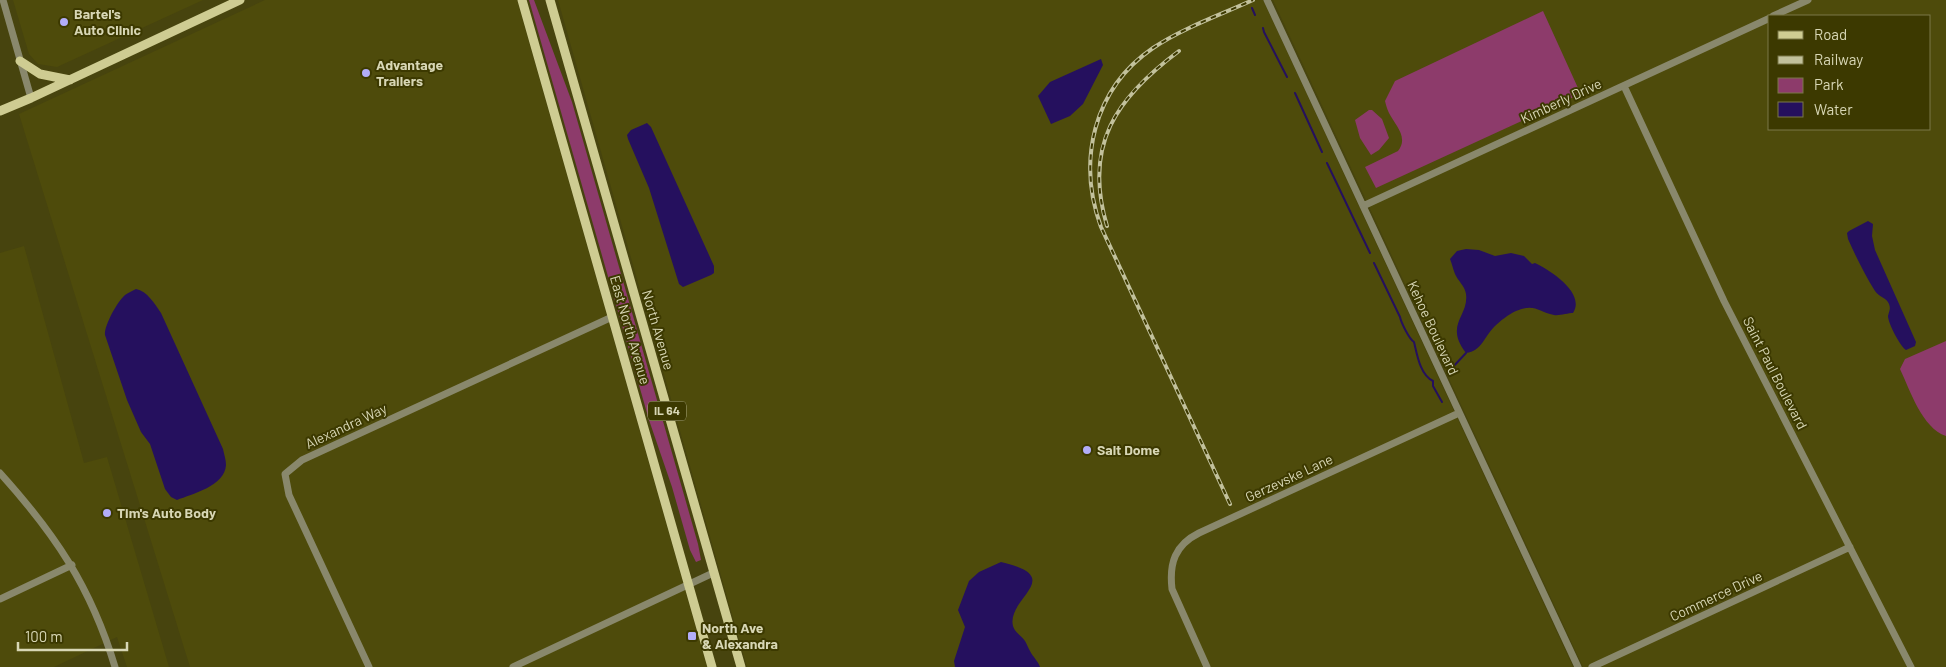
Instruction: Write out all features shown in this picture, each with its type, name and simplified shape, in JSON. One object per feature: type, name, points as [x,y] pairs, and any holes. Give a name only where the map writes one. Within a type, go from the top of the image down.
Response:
[{"type":"main road","points":[[0,111],[71,80],[240,0]]},
{"type":"main road","name":"East North Avenue","points":[[522,0],[712,667]]},
{"type":"main road","name":"North Avenue","points":[[550,0],[741,667]]},
{"type":"main road","points":[[20,61],[40,74],[71,80]]},
{"type":"street","points":[[3,0],[31,98]]},
{"type":"street","name":"Kehoe Boulevard","points":[[1267,0],[1578,667]]},
{"type":"street","name":"Kimberly Drive","points":[[1775,15],[1808,0]]},
{"type":"street","name":"Kimberly Drive","points":[[1363,206],[1768,18]]},
{"type":"street","name":"Saint Paul Boulevard","points":[[1624,86],[1724,301],[1911,667]]},
{"type":"street","name":"Alexandra Way","points":[[369,667],[289,495],[285,474],[302,460],[612,317]]},
{"type":"street","name":"Gerzevske Lane","points":[[1207,667],[1174,597],[1171,578],[1175,554],[1192,536],[1459,413]]},
{"type":"street","points":[[0,473],[44,525],[72,565],[97,614],[115,667]]},
{"type":"street","name":"Commerce Drive","points":[[1592,667],[1850,547]]},
{"type":"street","points":[[0,599],[72,565]]},
{"type":"street","points":[[512,667],[713,573]]},
{"type":"shaded area","points":[[13,0],[203,0],[57,67],[38,64],[29,54]]},
{"type":"shaded area","points":[[265,0],[517,0],[707,667],[190,667],[19,114]]},
{"type":"shaded area","points":[[558,0],[1263,0],[1573,667],[747,667]]},
{"type":"shaded area","points":[[1273,0],[1946,0],[1946,667],[1583,667]]},
{"type":"shaded area","points":[[24,246],[84,463],[107,457],[169,667],[127,667],[117,637],[54,667],[0,667],[0,253]]},
{"type":"green space","points":[[529,0],[534,0],[572,102],[698,544],[701,560],[696,562],[690,550],[672,487],[649,420]]},
{"type":"green space","points":[[1543,11],[1578,88],[1576,96],[1376,188],[1365,167],[1398,151],[1402,141],[1400,131],[1389,113],[1385,101],[1395,81]]},
{"type":"green space","points":[[1369,110],[1372,110],[1382,119],[1389,138],[1379,150],[1371,155],[1360,138],[1355,120]]},
{"type":"green space","points":[[1946,341],[1946,436],[1938,432],[1924,417],[1900,369],[1905,359]]},
{"type":"water","points":[[1101,59],[1103,65],[1083,104],[1070,116],[1051,124],[1038,96],[1050,82]]},
{"type":"water","points":[[647,123],[651,127],[714,266],[714,273],[683,287],[679,284],[649,188],[627,135],[631,130]]},
{"type":"water","points":[[1868,221],[1873,224],[1872,236],[1875,250],[1916,342],[1915,346],[1906,350],[1890,324],[1888,316],[1890,307],[1888,302],[1875,291],[1848,239],[1847,233],[1849,231]]},
{"type":"water","points":[[1466,249],[1479,250],[1495,256],[1511,253],[1524,256],[1532,264],[1535,263],[1541,266],[1571,290],[1576,305],[1573,313],[1554,315],[1532,308],[1516,311],[1494,327],[1476,350],[1466,353],[1457,335],[1457,328],[1466,302],[1466,294],[1455,274],[1450,259],[1457,251]]},
{"type":"water","points":[[136,289],[147,295],[161,313],[223,449],[225,459],[224,472],[214,484],[177,500],[171,497],[165,489],[150,444],[141,432],[127,400],[105,335],[109,320],[118,303],[125,295]]},
{"type":"water","points":[[1001,562],[1020,568],[1030,574],[1032,581],[1030,589],[1013,616],[1013,626],[1025,641],[1040,667],[955,667],[954,661],[965,627],[958,610],[969,581],[979,572]]},
{"type":"waterway","points":[[1252,8],[1255,15]]},
{"type":"waterway","points":[[1263,28],[1287,77]]},
{"type":"waterway","points":[[1295,93],[1322,152]]},
{"type":"waterway","points":[[1327,163],[1370,253]]},
{"type":"waterway","points":[[1374,263],[1402,323],[1414,342],[1422,369],[1433,381],[1433,386],[1442,402]]},
{"type":"waterway","points":[[1451,369],[1466,353]]},
{"type":"railway","points":[[1230,504],[1101,227],[1094,202],[1091,152],[1096,128],[1104,105],[1116,84],[1133,65],[1153,48],[1177,34],[1253,0]]},
{"type":"railway","points":[[1107,226],[1101,197],[1099,171],[1103,147],[1110,126],[1122,106],[1138,87],[1179,51]]},
{"type":"place","name":"Bartel's Auto Clinic","points":[[64,22]]},
{"type":"place","name":"Advantage Trailers","points":[[366,73]]},
{"type":"place","name":"Salt Dome","points":[[1087,450]]},
{"type":"place","name":"Tim's Auto Body","points":[[107,513]]},
{"type":"place","name":"North Ave & Alexandra","points":[[692,636]]}]
